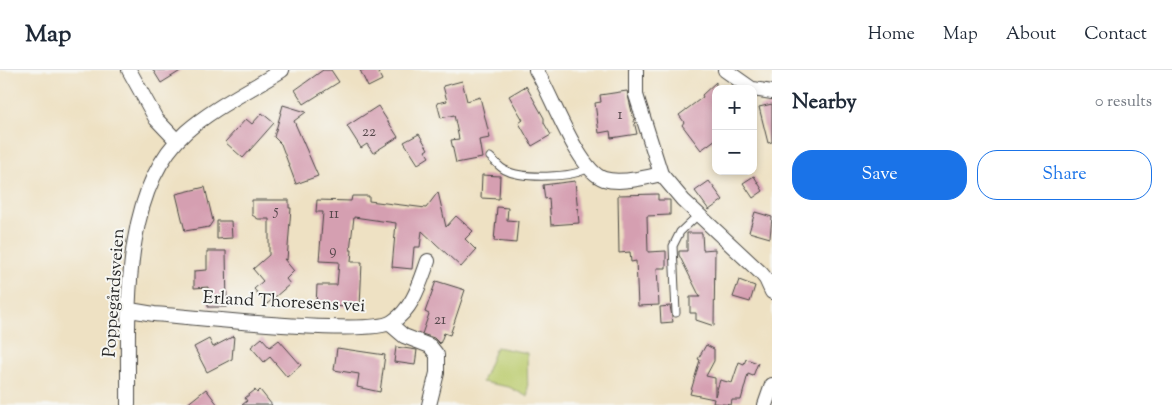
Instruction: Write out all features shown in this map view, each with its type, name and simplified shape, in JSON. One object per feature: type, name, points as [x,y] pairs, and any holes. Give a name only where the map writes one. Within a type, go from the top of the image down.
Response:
[{"type":"street","points":[[129,70],[156,119],[177,141]]},
{"type":"street","name":"Poppegårdsveien","points":[[128,405],[130,310],[134,251],[144,202],[157,171],[177,141],[198,123],[282,70]]},
{"type":"street","points":[[536,70],[588,168],[594,175],[612,180],[661,174]]},
{"type":"street","points":[[636,70],[636,95],[661,174],[698,215],[761,273],[772,292]]},
{"type":"street","points":[[725,70],[746,85]]},
{"type":"street","points":[[757,90],[772,92]]},
{"type":"street","name":"Erland Thoresens vei","points":[[130,310],[154,314],[357,329],[390,324],[409,305],[428,261]]},
{"type":"street","points":[[390,324],[404,336],[430,346],[436,355],[437,373],[429,405]]},
{"type":"street","points":[[765,405],[772,385]]},
{"type":"lane","points":[[490,157],[506,171],[529,175],[579,172],[588,168]]},
{"type":"lane","points":[[676,313],[673,246],[680,232],[698,215]]},
{"type":"green space","points":[[496,347],[527,353],[528,397],[509,387],[482,382]]},
{"type":"building","points":[[153,70],[182,70],[161,83]]},
{"type":"building","points":[[323,70],[331,70],[339,82],[304,104],[295,90]]},
{"type":"building","points":[[360,70],[377,70],[382,80],[368,87]]},
{"type":"building","points":[[462,81],[467,101],[480,97],[490,138],[479,140],[482,158],[456,163],[451,140],[459,139],[454,115],[441,118],[437,103],[447,101],[443,86]]},
{"type":"building","points":[[526,86],[551,135],[532,146],[519,123],[523,120],[509,96]]},
{"type":"building","points":[[712,86],[712,142],[701,150],[682,125],[684,122],[679,115],[703,97],[702,95]]},
{"type":"building","points":[[627,91],[637,134],[611,138],[610,131],[599,133],[595,103],[601,102],[600,95]]},
{"type":"building","points":[[772,104],[772,142],[768,143],[759,107]]},
{"type":"building","points":[[283,105],[306,112],[294,121],[318,176],[296,184],[281,144],[274,137]]},
{"type":"building","points":[[378,106],[398,137],[373,153],[367,144],[361,148],[347,126]]},
{"type":"building","points":[[262,113],[274,123],[243,158],[225,142],[246,119],[252,124]]},
{"type":"building","points":[[419,134],[428,149],[425,151],[429,157],[418,164],[404,142]]},
{"type":"building","points":[[482,175],[500,176],[499,199],[481,198]]},
{"type":"building","points":[[754,176],[763,191],[753,198],[743,183]]},
{"type":"building","points":[[575,181],[579,223],[551,225],[549,198],[545,199],[543,185]]},
{"type":"building","points":[[709,181],[723,200],[709,210],[695,191]]},
{"type":"building","points":[[205,187],[213,221],[209,227],[185,231],[176,194]]},
{"type":"building","points":[[438,192],[446,227],[456,216],[473,231],[465,239],[476,250],[461,267],[422,231],[420,247],[414,247],[412,269],[392,267],[396,223],[354,217],[350,250],[352,250],[351,262],[362,262],[360,307],[316,306],[317,285],[337,285],[339,262],[319,261],[323,212],[316,212],[317,200],[351,201],[352,196],[369,196],[369,201],[426,208]]},
{"type":"building","points":[[658,194],[658,200],[670,200],[670,215],[647,216],[648,252],[666,251],[666,268],[657,268],[659,305],[638,306],[636,261],[631,262],[630,252],[619,253],[618,195]]},
{"type":"building","points":[[252,200],[289,200],[289,208],[291,208],[287,260],[284,259],[294,271],[286,279],[290,284],[267,304],[254,289],[263,281],[253,269],[269,255],[269,219],[258,219],[252,215]]},
{"type":"building","points":[[497,207],[508,208],[507,220],[518,221],[516,243],[494,241]]},
{"type":"building","points":[[755,212],[772,217],[770,238],[749,232]]},
{"type":"building","points":[[217,221],[231,221],[232,238],[217,239]]},
{"type":"building","points":[[687,233],[702,233],[703,250],[715,249],[714,326],[696,320],[696,313],[690,313],[690,297],[700,297],[679,255],[679,251],[687,251]]},
{"type":"building","points":[[207,251],[226,251],[227,307],[208,307],[208,287],[194,288],[194,271],[207,270]]},
{"type":"building","points":[[739,280],[755,286],[750,302],[733,297]]},
{"type":"building","points":[[436,281],[465,290],[450,335],[444,333],[440,344],[434,338],[422,334],[429,314],[425,312]]},
{"type":"building","points":[[670,306],[673,322],[661,323],[660,307]]},
{"type":"building","points":[[234,336],[232,359],[207,372],[194,347],[209,339],[213,347]]},
{"type":"building","points":[[262,338],[270,347],[279,340],[301,365],[287,377],[270,357],[264,362],[251,347]]},
{"type":"building","points":[[706,345],[714,349],[714,361],[706,376],[715,378],[715,396],[720,380],[732,383],[739,362],[744,364],[746,359],[758,363],[753,376],[748,374],[741,400],[732,400],[731,405],[713,403],[714,399],[690,394],[700,360],[698,359]]},
{"type":"building","points":[[396,347],[417,350],[415,365],[394,362]]},
{"type":"building","points":[[337,348],[385,355],[380,392],[357,387],[359,374],[334,370]]},
{"type":"building","points":[[206,389],[218,405],[186,405]]},
{"type":"building","points":[[255,390],[257,393],[260,390],[272,405],[242,405],[247,401],[245,398]]}]
